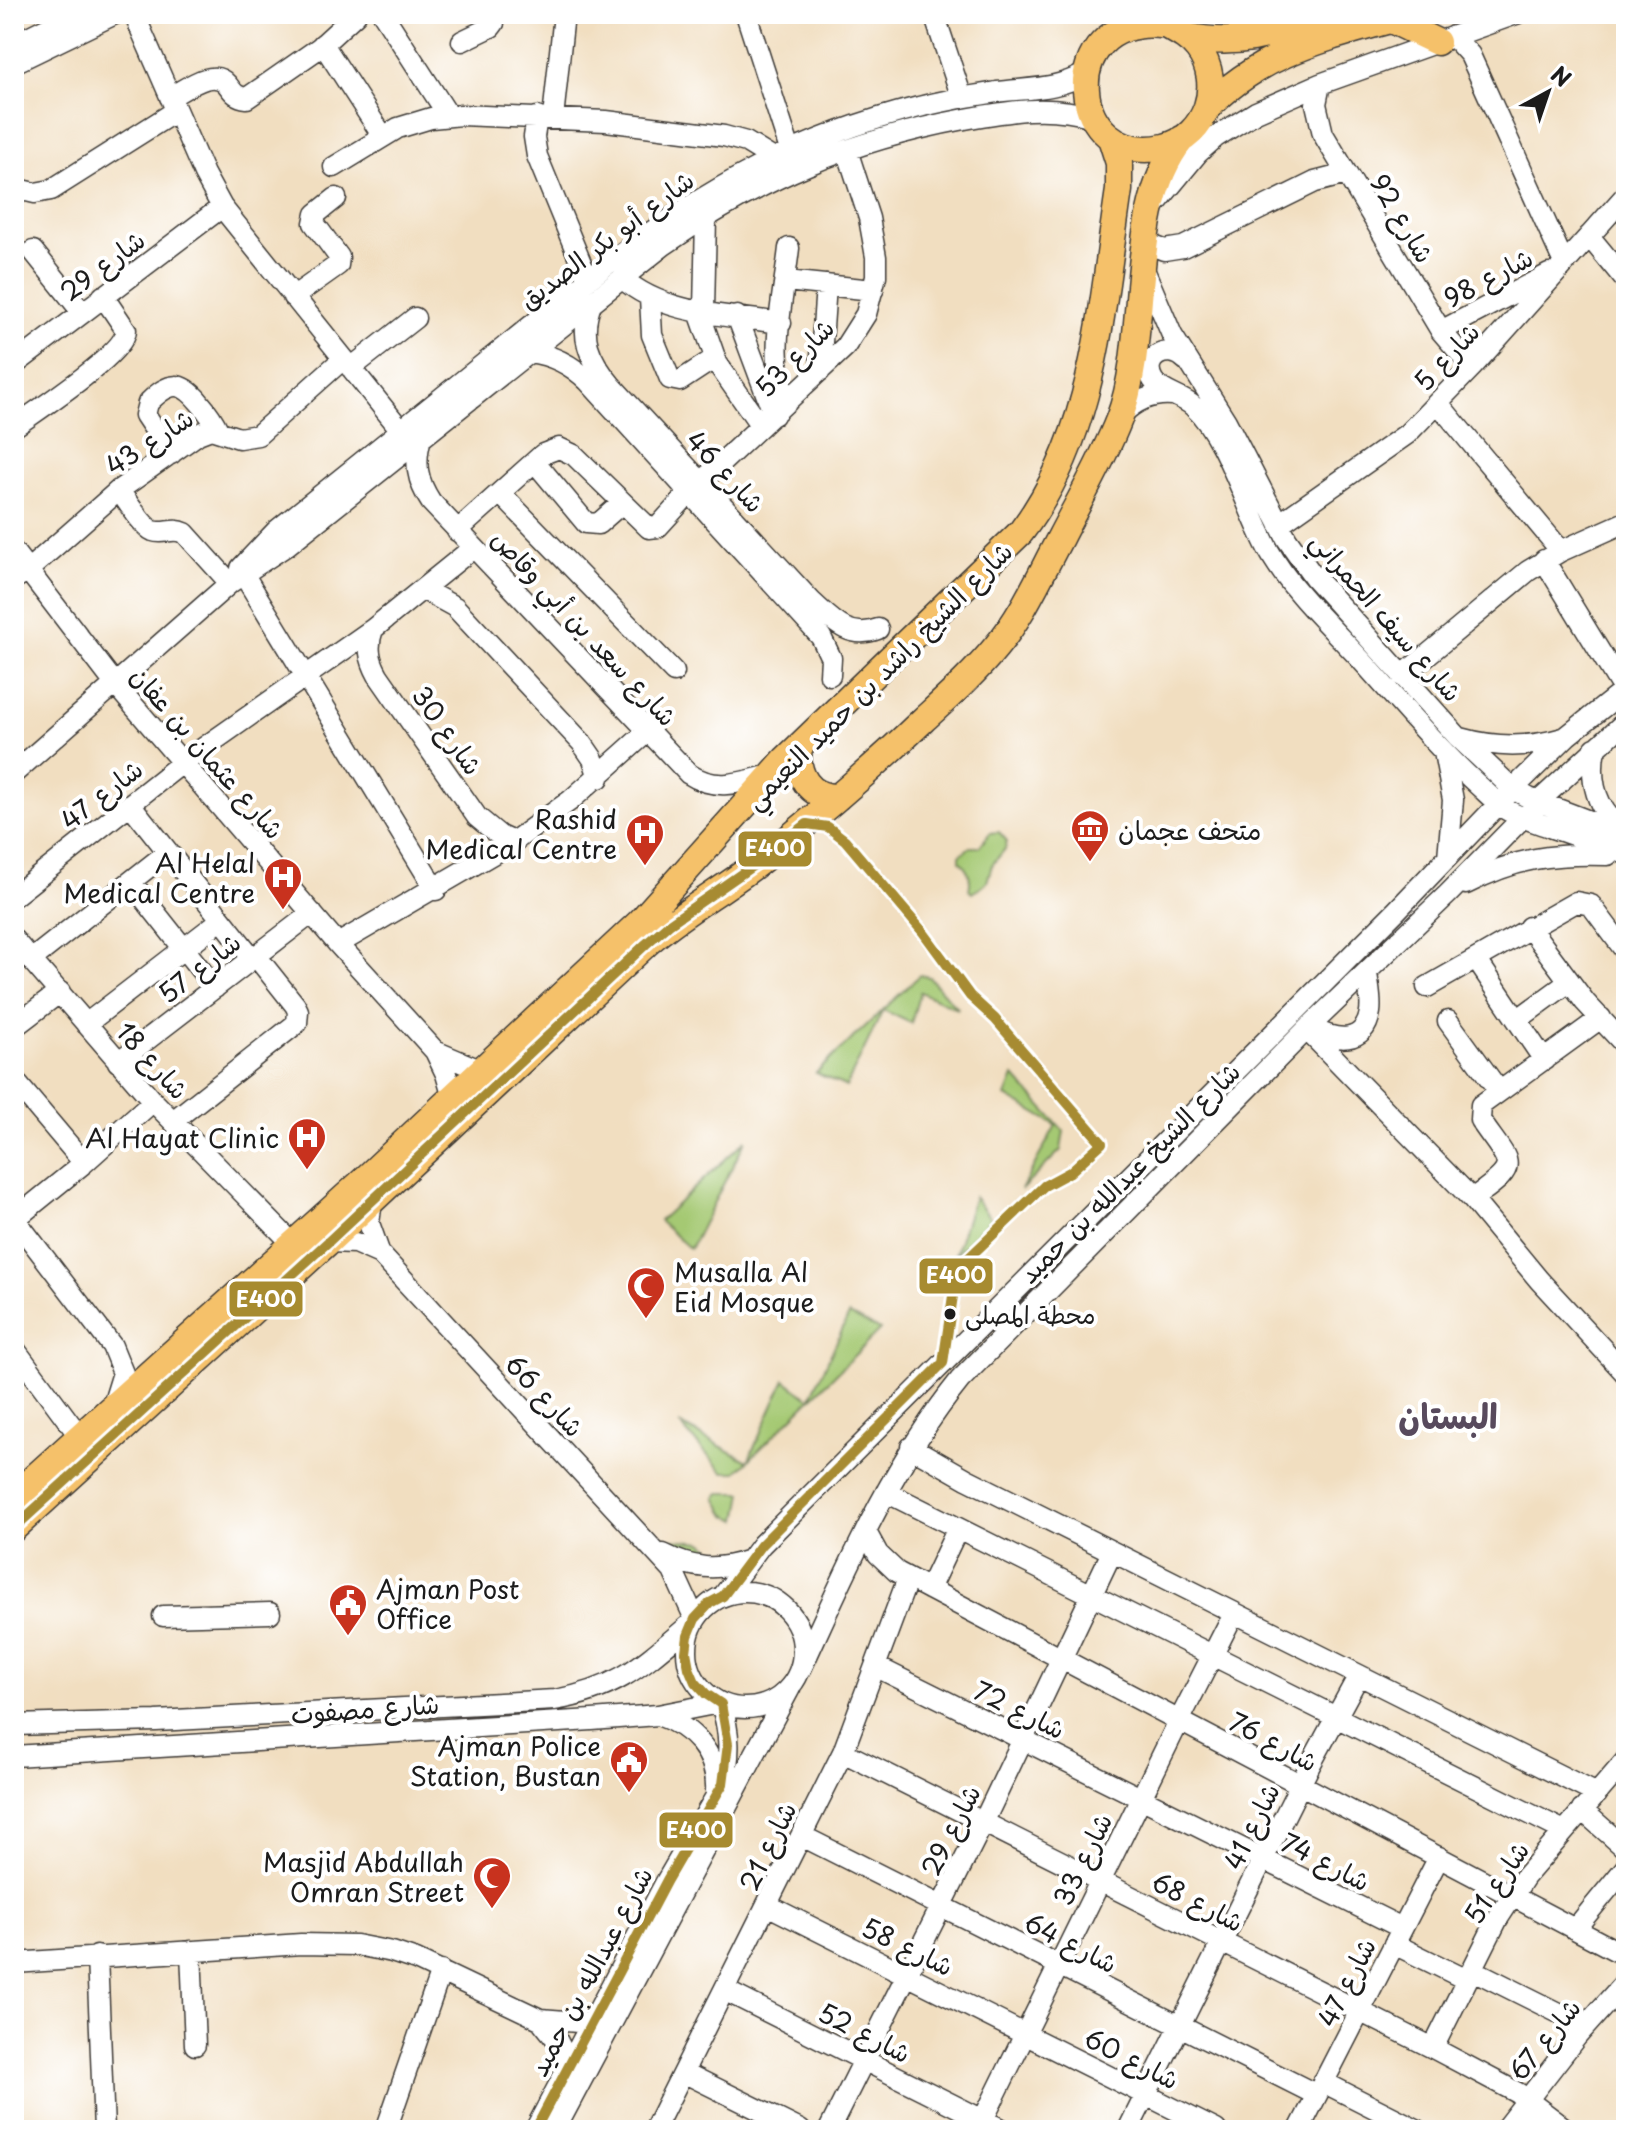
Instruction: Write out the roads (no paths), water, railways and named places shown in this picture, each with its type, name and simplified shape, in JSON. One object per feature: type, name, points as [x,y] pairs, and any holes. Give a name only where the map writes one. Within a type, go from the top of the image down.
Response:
[{"type":"main road","points":[[1104,14],[1099,46],[1086,73],[1084,88],[1092,117],[1111,138],[1139,149],[1169,146],[1182,139],[1193,131],[1207,109],[1238,78],[1260,64],[1290,52],[1400,17],[1445,39]]},
{"type":"main road","points":[[1099,46],[1112,34],[1155,19],[1186,36],[1220,42],[1254,39],[1336,14]]},
{"type":"main road","points":[[1186,36],[1206,61],[1210,77],[1207,109]]},
{"type":"main road","name":"شارع الشيخ راشد بن حميد النعيمي","points":[[14,1496],[453,1098],[658,905],[771,775],[1008,547],[1038,510],[1077,427],[1091,375],[1120,176],[1111,138]]},
{"type":"main road","name":"شارع الشيخ راشد بن حميد النعيمي","points":[[14,1528],[328,1242],[653,938],[754,865],[838,797],[965,681],[1009,631],[1107,447],[1120,416],[1129,382],[1150,211],[1161,173],[1182,139]]},
{"type":"main road","points":[[799,747],[797,758],[803,779],[819,795],[838,797]]},
{"type":"street","points":[[14,44],[74,14]]},
{"type":"street","points":[[14,63],[115,14]]},
{"type":"street","points":[[134,14],[204,174],[222,207],[347,363],[411,434]]},
{"type":"street","points":[[14,188],[35,193],[51,190],[208,78],[217,76],[237,96],[247,98],[323,44],[356,14]]},
{"type":"street","points":[[383,14],[448,115]]},
{"type":"street","points":[[462,41],[491,27],[494,14]]},
{"type":"street","points":[[564,14],[545,117],[534,137],[537,156],[588,280]]},
{"type":"street","points":[[746,14],[781,154]]},
{"type":"street","points":[[934,14],[962,98]]},
{"type":"street","points":[[1150,211],[1198,153],[1216,137],[1256,112],[1320,84],[1516,14]]},
{"type":"street","name":"شارع 98","points":[[1441,331],[1562,266],[1470,55],[1445,39]]},
{"type":"street","points":[[323,44],[382,135]]},
{"type":"street","name":"شارع أبو بكر الصديق","points":[[14,773],[237,579],[251,556],[276,531],[375,463],[588,280],[690,206],[781,154],[873,120],[962,98],[1049,88],[1086,73]]},
{"type":"street","name":"شارع 92","points":[[1320,84],[1316,104],[1319,125],[1441,331],[1472,367]]},
{"type":"street","name":"شارع أبو بكر الصديق","points":[[411,434],[529,352],[622,278],[706,217],[786,173],[908,131],[1005,112],[1057,109],[1092,117]]},
{"type":"street","points":[[334,167],[382,135],[414,122],[448,115],[606,121],[736,138],[781,154]]},
{"type":"street","name":"شارع 53","points":[[622,503],[645,525],[653,529],[661,524],[695,487],[820,371],[856,331],[866,314],[873,290],[876,257],[847,150]]},
{"type":"street","points":[[1145,255],[1183,247],[1315,182],[1346,174]]},
{"type":"street","name":"شارع 5","points":[[1279,524],[1397,443],[1472,367],[1626,195]]},
{"type":"street","points":[[293,297],[338,265],[339,257],[314,223],[316,214],[336,198]]},
{"type":"street","name":"شارع 29","points":[[14,365],[222,207]]},
{"type":"street","points":[[706,217],[701,310],[715,358],[774,414]]},
{"type":"street","points":[[1589,236],[1626,281]]},
{"type":"street","points":[[774,414],[789,248]]},
{"type":"street","points":[[33,251],[82,312]]},
{"type":"street","name":"شارع سيف الحمراني","points":[[1145,255],[1156,302],[1186,360],[1233,432],[1294,550],[1402,676],[1451,744]]},
{"type":"street","points":[[622,278],[650,298],[781,323]]},
{"type":"street","points":[[786,281],[873,290]]},
{"type":"street","points":[[820,371],[826,285]]},
{"type":"street","points":[[14,427],[86,374],[124,340],[126,330],[103,296]]},
{"type":"street","points":[[650,298],[652,335],[670,379],[680,381],[715,358]]},
{"type":"street","name":"شارع 46","points":[[592,302],[585,325],[587,349],[605,390]]},
{"type":"street","points":[[737,316],[774,414]]},
{"type":"street","name":"شارع 43","points":[[21,575],[119,490],[204,431],[218,430],[239,438],[258,435],[347,363],[415,318]]},
{"type":"street","name":"شارع 46","points":[[529,352],[556,358],[605,390],[806,608],[826,643],[831,658],[830,675]]},
{"type":"street","name":"شارع سيف الحمراني","points":[[1186,360],[1179,353],[1161,352],[1153,358],[1151,377],[1156,384],[1189,402],[1204,418],[1277,564],[1451,744],[1518,803],[1626,855]]},
{"type":"street","points":[[171,454],[145,415],[148,403],[172,387],[180,385],[187,388],[210,415],[218,430]]},
{"type":"street","points":[[1120,416],[1150,396],[1175,395]]},
{"type":"street","points":[[1438,403],[1553,556],[1625,691]]},
{"type":"street","name":"شارع سعد بن أبي وقاص","points":[[411,434],[423,491],[457,531],[689,774],[707,784],[729,785],[771,775]]},
{"type":"street","points":[[457,531],[535,462],[550,450],[567,450],[622,503],[598,524],[586,523],[535,462]]},
{"type":"street","points":[[119,490],[149,528],[158,532],[178,530],[185,533],[237,579],[307,676],[436,890]]},
{"type":"street","points":[[500,493],[674,672]]},
{"type":"street","points":[[1402,676],[1512,583],[1553,556],[1624,527]]},
{"type":"street","name":"شارع 47","points":[[14,896],[182,763],[373,629],[473,548]]},
{"type":"street","name":"شارع عثمان بن عفان","points":[[14,552],[21,575],[338,944],[435,1051],[453,1098]]},
{"type":"street","points":[[424,590],[455,607],[496,650],[582,743],[593,759],[599,778]]},
{"type":"street","name":"شارع 46","points":[[806,608],[844,630],[861,633],[878,629]]},
{"type":"street","name":"شارع 30","points":[[373,629],[370,658],[378,675],[477,817],[513,842]]},
{"type":"street","points":[[1518,803],[1567,736],[1625,691]]},
{"type":"street","points":[[1417,924],[1432,897],[1625,691]]},
{"type":"street","points":[[1518,803],[1595,748],[1626,721]]},
{"type":"street","points":[[338,944],[436,890],[513,842],[599,778],[647,732]]},
{"type":"street","points":[[1448,857],[1453,819],[1451,744],[1476,742],[1513,746],[1550,742],[1567,736]]},
{"type":"street","points":[[1595,748],[1592,762],[1595,790],[1608,818],[1626,834]]},
{"type":"street","name":"شارع سيف الحمراني","points":[[1518,803],[1626,834]]},
{"type":"street","name":"شارع الشيخ عبدالله بن حميد","points":[[721,1597],[747,1561],[1448,857],[1518,803]]},
{"type":"street","name":"شارع الشيخ عبدالله بن حميد","points":[[796,1678],[866,1532],[911,1447],[968,1371],[1308,1029],[1448,894],[1518,803]]},
{"type":"street","points":[[130,804],[221,920],[298,1011],[297,1023],[173,1121]]},
{"type":"street","points":[[31,960],[168,852]]},
{"type":"street","points":[[1448,894],[1492,871],[1527,859],[1566,854],[1626,855]]},
{"type":"street","points":[[131,882],[215,988]]},
{"type":"street","points":[[1427,987],[1568,905],[1584,902],[1591,905],[1626,952]]},
{"type":"street","name":"شارع 57","points":[[118,1062],[312,913]]},
{"type":"street","points":[[86,1024],[221,920]]},
{"type":"street","points":[[1529,927],[1569,982],[1626,1046]]},
{"type":"street","name":"شارع 18","points":[[14,940],[153,1101],[293,1244]]},
{"type":"street","points":[[1476,959],[1544,1060]]},
{"type":"street","points":[[1308,1029],[1338,1039],[1351,1037],[1362,1030],[1370,1012],[1367,972]]},
{"type":"street","points":[[1517,1020],[1569,982]]},
{"type":"street","points":[[14,1027],[60,992]]},
{"type":"street","points":[[1472,1199],[1499,1180],[1508,1166],[1507,1157],[1480,1120],[1481,1105],[1601,1018]]},
{"type":"street","points":[[1448,1021],[1499,1091]]},
{"type":"street","points":[[1308,1029],[1472,1199],[1539,1280],[1626,1374]]},
{"type":"street","points":[[1275,1032],[1285,1038],[1289,1048]]},
{"type":"street","name":"شارع عثمان بن عفان","points":[[435,1051],[482,1071]]},
{"type":"street","points":[[14,1080],[84,1163]]},
{"type":"street","points":[[110,1410],[123,1373],[112,1346],[14,1219],[84,1163],[153,1101]]},
{"type":"street","name":"شارع 66","points":[[372,1201],[369,1223],[380,1254],[673,1571],[721,1597]]},
{"type":"street","points":[[328,1242],[355,1243],[380,1254]]},
{"type":"street","points":[[1049,1258],[1052,1268],[1065,1274]]},
{"type":"street","points":[[112,1346],[133,1359],[167,1359]]},
{"type":"street","points":[[14,1348],[80,1437]]},
{"type":"street","points":[[911,1447],[957,1474],[1597,1794]]},
{"type":"street","points":[[886,1492],[1564,1831]]},
{"type":"street","points":[[929,1589],[958,1528]]},
{"type":"street","name":"شارع 76","points":[[866,1532],[878,1554],[902,1575],[1626,1956]]},
{"type":"street","points":[[651,1547],[676,1560],[704,1568],[734,1566],[747,1561]]},
{"type":"street","name":"شارع 29","points":[[829,2130],[983,1823],[1112,1552]]},
{"type":"street","name":"شارع 66","points":[[673,1571],[694,1620]]},
{"type":"street","name":"شارع 76","points":[[843,1579],[864,1571],[902,1575]]},
{"type":"street","name":"شارع 21","points":[[654,2130],[843,1752],[877,1667],[902,1575]]},
{"type":"street","points":[[739,1592],[756,1593],[771,1598],[785,1608],[795,1621],[802,1636],[804,1653],[796,1678],[777,1700],[759,1707],[740,1709],[720,1704],[695,1682],[686,1652],[688,1636],[702,1610],[721,1597],[739,1592]]},
{"type":"street","points":[[163,1616],[270,1613]]},
{"type":"street","name":"شارع 33","points":[[980,2125],[1234,1613]]},
{"type":"street","name":"شارع مصفوت","points":[[14,1725],[156,1721],[555,1700],[585,1695],[633,1672],[694,1620]]},
{"type":"street","name":"شارع 72","points":[[877,1667],[1141,1798]]},
{"type":"street","name":"شارع 41","points":[[1128,2130],[1359,1675]]},
{"type":"street","name":"شارع عبدالله بن حميد","points":[[555,2130],[796,1678]]},
{"type":"street","name":"شارع مصفوت","points":[[14,1756],[658,1715],[720,1704]]},
{"type":"street","name":"شارع عبدالله بن حميد","points":[[535,2130],[667,1880],[716,1799],[728,1768],[730,1752],[720,1704]]},
{"type":"street","points":[[658,1715],[687,1728],[708,1752],[717,1783],[716,1799]]},
{"type":"street","points":[[127,1749],[122,1744],[125,1734],[156,1721]]},
{"type":"street","name":"شارع 68","points":[[843,1752],[1433,2048],[1529,2100],[1567,2130]]},
{"type":"street","name":"شارع 51","points":[[1433,2048],[1512,1896],[1626,1760]]},
{"type":"street","name":"شارع 74","points":[[1141,1798],[1264,1859],[1470,1975],[1585,2026]]},
{"type":"street","points":[[1582,1810],[1626,1849]]},
{"type":"street","name":"شارع 64","points":[[802,1836],[1180,2026],[1418,2130]]},
{"type":"street","name":"شارع 47","points":[[1299,2130],[1439,1857]]},
{"type":"street","points":[[1575,1929],[1626,1867]]},
{"type":"street","name":"شارع 58","points":[[767,1905],[1026,2033]]},
{"type":"street","points":[[14,1963],[301,1944],[351,1945],[392,1952],[441,1971],[540,2019],[591,2023]]},
{"type":"street","points":[[191,1951],[195,2045]]},
{"type":"street","points":[[97,1956],[104,2130]]},
{"type":"street","points":[[386,2130],[441,1971]]},
{"type":"street","name":"شارع 67","points":[[1504,2130],[1585,2026],[1626,1981]]},
{"type":"street","name":"شارع 52","points":[[724,1990],[980,2125],[1003,2130]]},
{"type":"street","points":[[540,2019],[557,2040],[569,2064]]},
{"type":"street","name":"شارع 60","points":[[1026,2033],[1216,2130]]},
{"type":"street","points":[[683,2072],[800,2130]]},
{"type":"street","points":[[1529,2100],[1540,2130]]},
{"type":"place","name":"متحف عجمان","points":[[1090,863]]},
{"type":"place","name":"Rashid Medical Centre","points":[[645,867]]},
{"type":"place","name":"Al Helal Medical Centre","points":[[283,911]]},
{"type":"place","name":"Al Hayat Clinic","points":[[307,1171]]},
{"type":"place","name":"محطة المصلى","points":[[950,1314]]},
{"type":"place","name":"Musalla Al Eid Mosque","points":[[646,1320]]},
{"type":"place","name":"Ajman Post Office","points":[[348,1637]]},
{"type":"place","name":"Ajman Police Station, Bustan","points":[[629,1794]]},
{"type":"place","name":"Masjid Abdullah Omran Street","points":[[492,1910]]},
{"type":"district","name":"البستان","points":[[1448,1415]]}]
